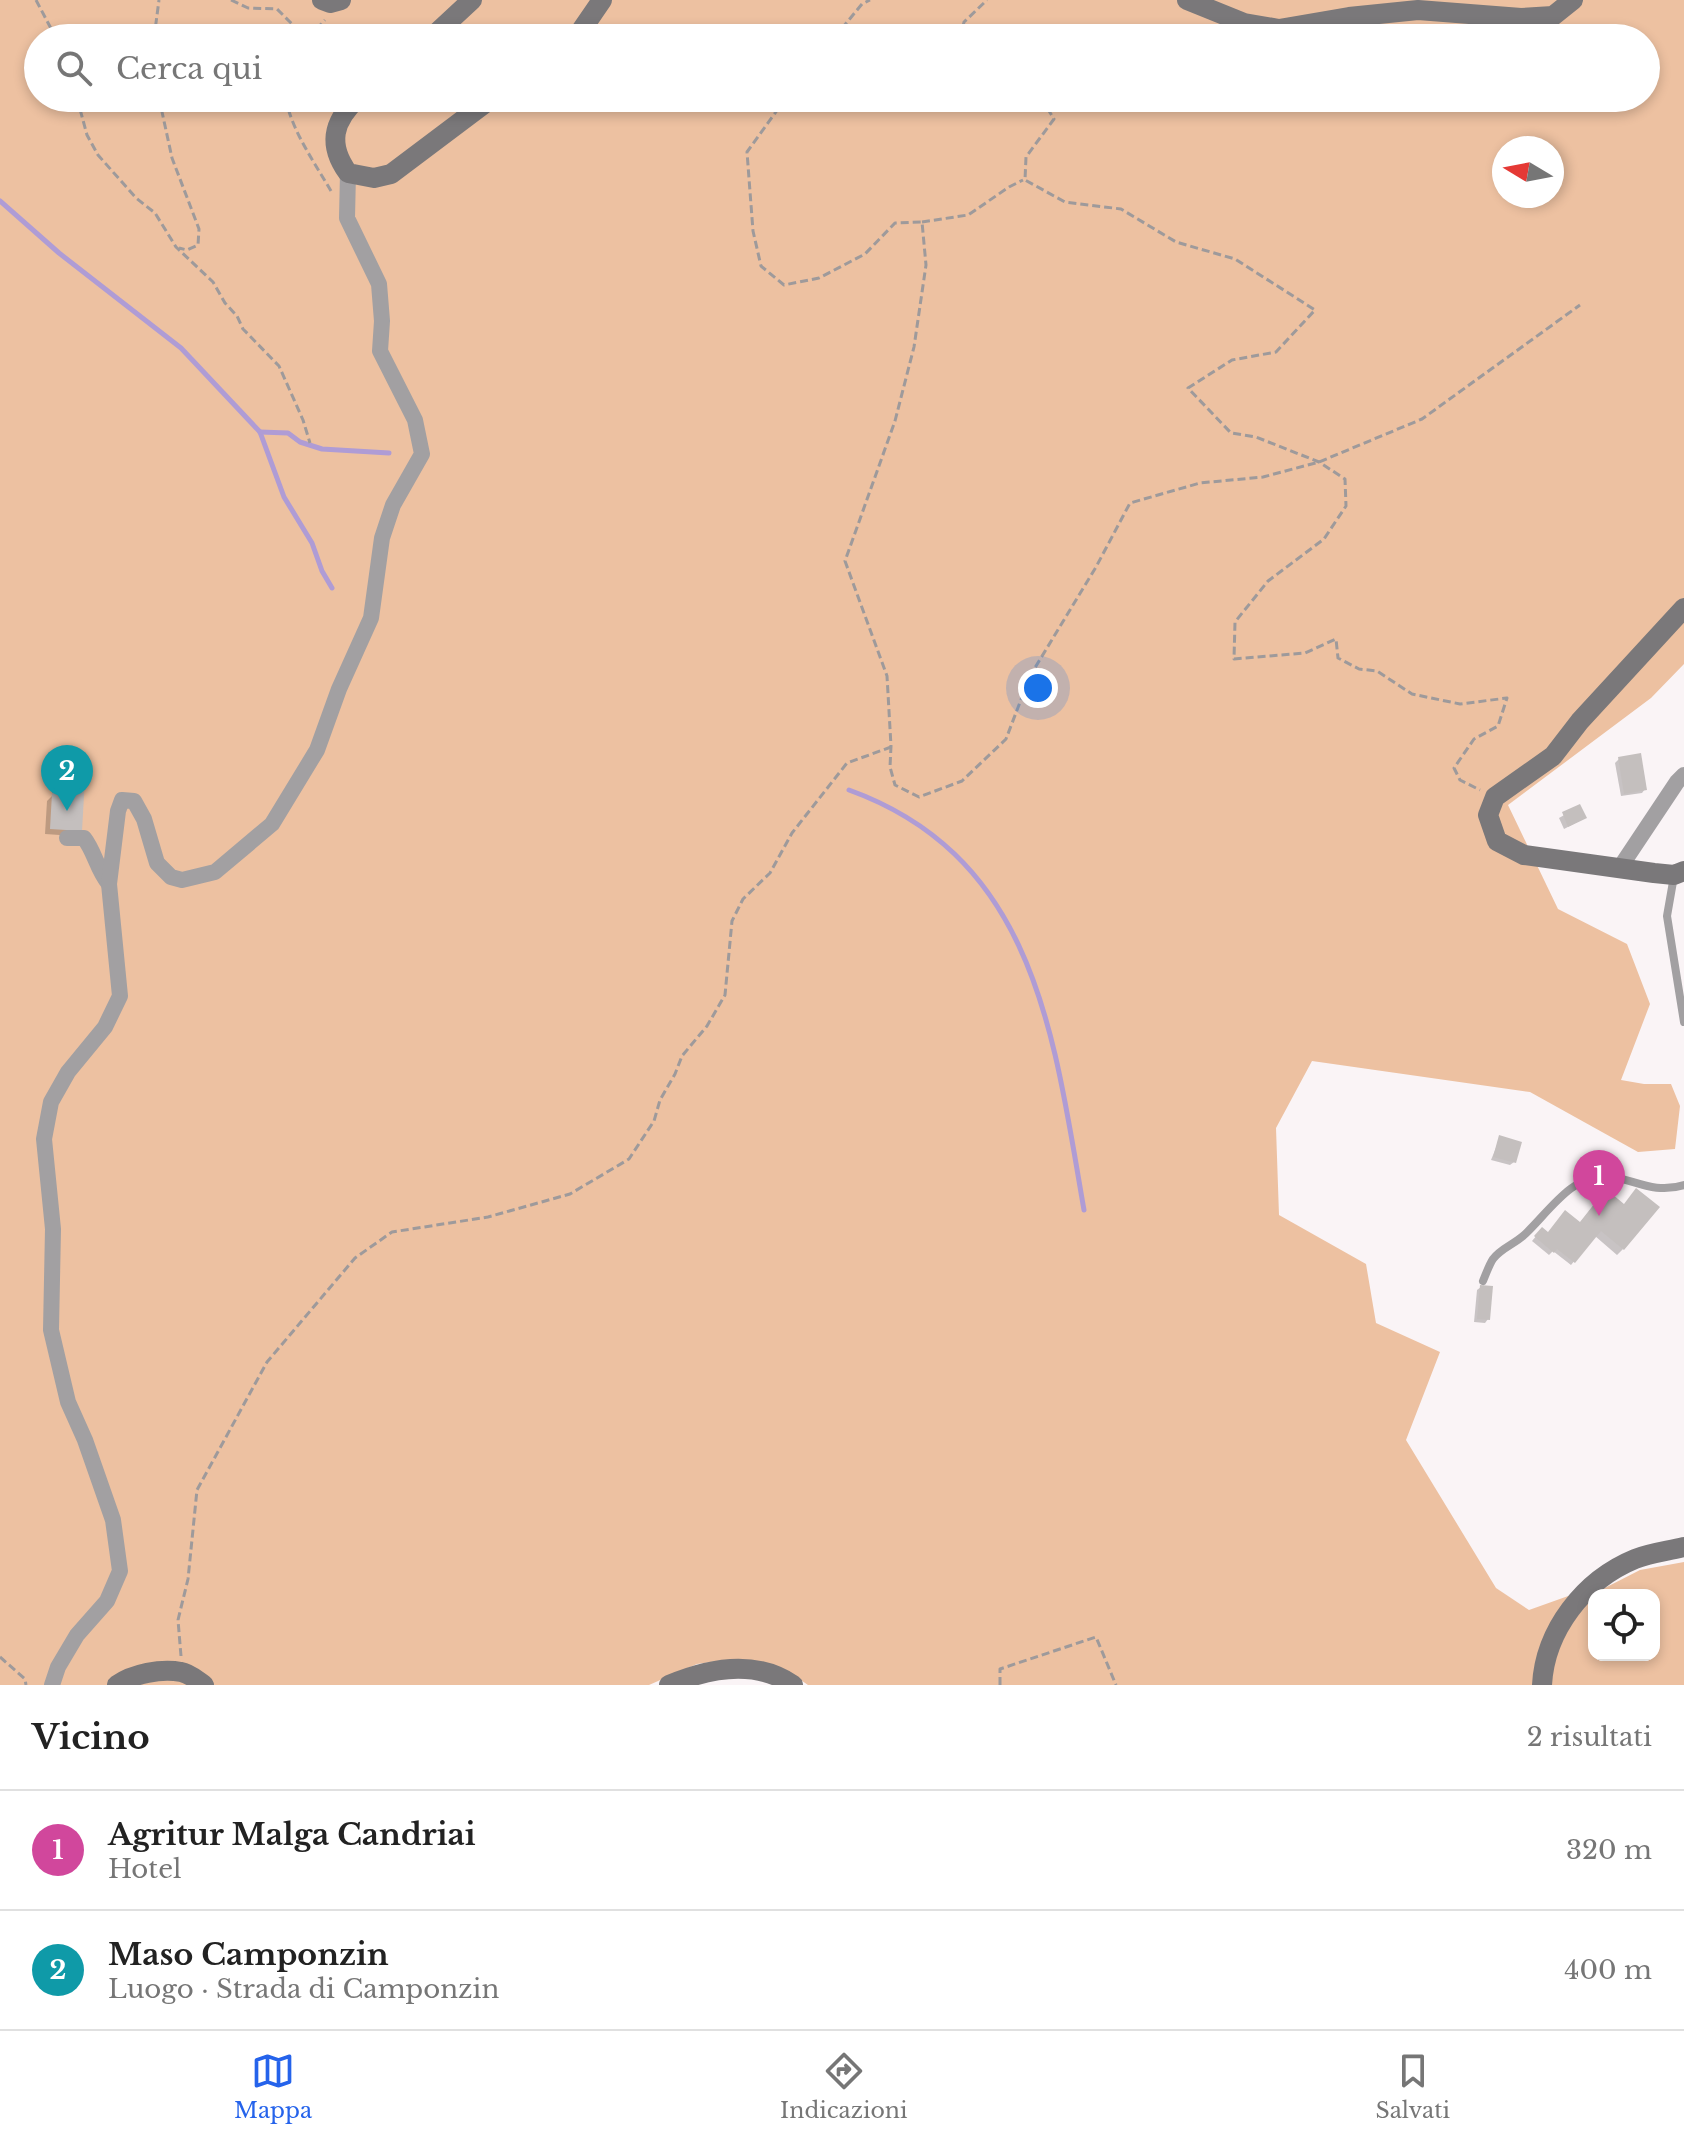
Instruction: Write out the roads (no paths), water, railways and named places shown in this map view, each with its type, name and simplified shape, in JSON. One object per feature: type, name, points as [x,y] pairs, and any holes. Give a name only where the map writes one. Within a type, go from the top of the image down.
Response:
[{"type":"street","points":[[322,0],[330,3],[341,0]]},
{"type":"street","points":[[446,24],[472,0]]},
{"type":"street","points":[[586,24],[602,0]]},
{"type":"street","points":[[1187,0],[1250,24]]},
{"type":"street","points":[[1308,24],[1418,10],[1521,18],[1553,16],[1573,0]]},
{"type":"street","points":[[52,1685],[58,1667],[77,1635],[107,1601],[120,1571],[113,1520],[68,1402],[51,1330],[53,1229],[44,1139],[51,1102],[68,1072],[105,1027],[120,996],[109,884],[118,811],[122,800],[134,801],[144,819],[157,863],[171,877],[182,880],[215,872],[272,824],[317,750],[339,689],[371,618],[382,538],[393,505],[422,454],[415,420],[380,351],[382,321],[379,284],[347,218],[348,173],[339,161],[334,137],[343,112]]},
{"type":"street","points":[[348,173],[374,178],[391,174],[473,112]]},
{"type":"street","points":[[1679,873],[1619,869],[1524,855],[1497,841],[1488,815],[1495,797],[1553,756],[1580,721],[1684,608]]},
{"type":"street","points":[[1619,869],[1684,775]]},
{"type":"street","points":[[67,838],[84,838],[99,873],[109,884]]},
{"type":"street","points":[[1542,1685],[1555,1634],[1565,1616],[1590,1587],[1635,1559],[1684,1547]]},
{"type":"street","points":[[669,1685],[699,1673],[726,1668],[756,1670],[793,1685]]},
{"type":"street","points":[[117,1685],[126,1679],[149,1673],[183,1672],[204,1685]]},
{"type":"lane","points":[[1679,873],[1667,916],[1684,1022]]},
{"type":"lane","points":[[1483,1281],[1494,1258],[1524,1235],[1555,1200],[1585,1182],[1604,1176],[1642,1187],[1684,1185]]},
{"type":"waterway","points":[[0,201],[59,253],[181,348],[260,432],[284,497],[312,543],[332,588]]},
{"type":"waterway","points":[[260,432],[288,433],[300,442],[322,449],[389,453]]},
{"type":"waterway","points":[[849,790],[912,821],[961,860],[998,908],[1026,961],[1046,1020],[1061,1082],[1084,1210]]},
{"type":"place","name":"Maso Camponzin","points":[[67,811]]},
{"type":"place","name":"Agritur Malga Candriai","points":[[1599,1216]]}]
